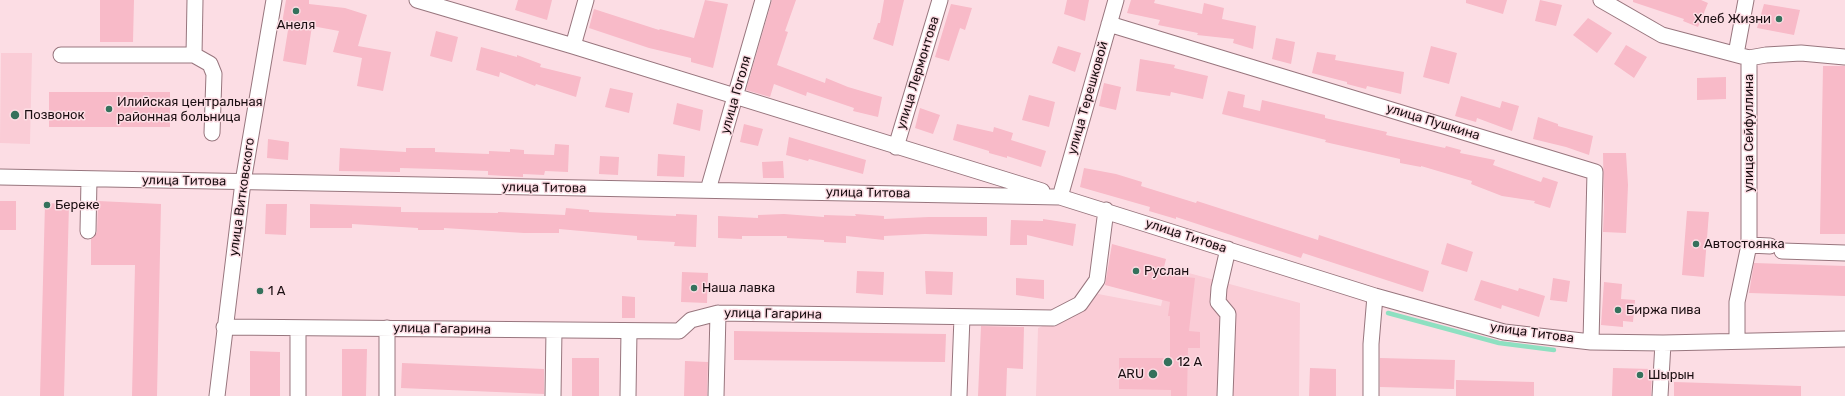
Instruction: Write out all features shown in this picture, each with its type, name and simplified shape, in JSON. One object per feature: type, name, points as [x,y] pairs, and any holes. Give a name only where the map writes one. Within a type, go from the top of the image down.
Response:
[{"type":"street","points":[[194,54],[195,0]]},
{"type":"street","name":"улица Витковского","points":[[217,396],[224,327],[243,182],[274,0]]},
{"type":"street","points":[[417,0],[573,46],[1060,197]]},
{"type":"street","points":[[573,46],[586,0]]},
{"type":"street","name":"улица Гоголя","points":[[708,190],[763,0]]},
{"type":"street","name":"улица Лермонтова","points":[[896,147],[940,0]]},
{"type":"street","name":"улица Терешковой","points":[[1060,197],[1116,0]]},
{"type":"street","points":[[1602,0],[1662,35],[1742,56],[1801,53],[1845,57]]},
{"type":"street","name":"улица Сейфуллина","points":[[1738,341],[1736,302],[1749,245],[1742,56],[1746,0]]},
{"type":"street","name":"улица Пушкина","points":[[1109,24],[1594,172],[1591,342]]},
{"type":"street","points":[[61,55],[194,54],[210,64],[214,74],[212,133]]},
{"type":"street","name":"улица Титова","points":[[0,177],[1060,197],[1106,210],[1375,296],[1504,332],[1591,342],[1663,343],[1845,339]]},
{"type":"street","points":[[88,231],[89,179]]},
{"type":"street","name":"улица Гагарина","points":[[224,327],[678,331],[691,320],[718,313],[1053,318],[1080,304],[1097,280],[1106,210]]},
{"type":"street","points":[[1749,245],[1776,249],[1845,253]]},
{"type":"street","points":[[1225,396],[1228,314],[1218,302],[1219,288],[1228,249]]},
{"type":"street","points":[[1371,396],[1375,296]]},
{"type":"street","points":[[716,396],[718,313]]},
{"type":"street","points":[[959,396],[962,317]]},
{"type":"street","points":[[298,328],[298,396]]},
{"type":"street","points":[[387,328],[387,396]]},
{"type":"street","points":[[553,396],[554,330]]},
{"type":"street","points":[[628,396],[629,331]]},
{"type":"street","points":[[1660,396],[1663,343]]},
{"type":"shaded area","name":"Позвонок","points":[[1,53],[32,53],[30,144],[0,143]]},
{"type":"shaded area","name":"12 А","points":[[1170,268],[1300,303],[1299,396],[1036,396],[1038,328],[1084,309],[1093,293],[1161,306]]},
{"type":"building","points":[[100,0],[134,0],[133,42],[100,42]]},
{"type":"building","points":[[286,0],[309,0],[309,4],[345,8],[367,15],[358,46],[391,52],[383,91],[357,86],[362,58],[333,52],[339,31],[312,26],[306,65],[283,61],[289,24],[282,23]]},
{"type":"building","points":[[518,0],[552,0],[547,20],[515,10]]},
{"type":"building","points":[[705,0],[728,4],[713,68],[691,62],[691,58],[649,48],[589,28],[594,9],[659,30],[694,38]]},
{"type":"building","points":[[772,0],[796,0],[785,31],[788,32],[777,65],[825,83],[826,78],[848,87],[882,97],[878,117],[853,111],[854,108],[807,92],[806,96],[774,84],[770,97],[746,90]]},
{"type":"building","points":[[884,0],[904,0],[893,46],[873,39],[878,23],[880,23]]},
{"type":"building","points":[[1067,0],[1089,0],[1085,21],[1064,14]]},
{"type":"building","points":[[1131,0],[1155,0],[1154,3],[1202,14],[1204,3],[1224,8],[1222,19],[1256,26],[1253,49],[1233,43],[1234,39],[1197,35],[1198,33],[1158,25],[1160,20],[1127,13]]},
{"type":"building","points":[[1466,0],[1507,0],[1503,14],[1466,3]]},
{"type":"building","points":[[1540,0],[1562,5],[1556,26],[1535,21]]},
{"type":"building","points":[[1633,0],[1701,0],[1708,3],[1698,27],[1683,21],[1684,19],[1633,2]]},
{"type":"building","points":[[951,4],[972,8],[965,30],[960,28],[949,61],[935,57]]},
{"type":"building","name":"Хлеб Жизни","points":[[1764,4],[1800,10],[1794,35],[1757,28]]},
{"type":"building","points":[[1588,18],[1612,33],[1597,53],[1573,35]]},
{"type":"building","points":[[436,31],[458,37],[452,62],[430,56]]},
{"type":"building","points":[[1276,38],[1295,42],[1291,64],[1272,59]]},
{"type":"building","points":[[1626,45],[1647,57],[1634,78],[1614,64]]},
{"type":"building","points":[[1058,46],[1081,53],[1075,72],[1052,63]]},
{"type":"building","points":[[1431,46],[1457,53],[1449,84],[1423,77]]},
{"type":"building","points":[[481,47],[517,57],[517,55],[541,64],[540,67],[581,77],[576,97],[536,84],[535,86],[500,72],[499,77],[476,70]]},
{"type":"building","points":[[1317,52],[1336,55],[1335,60],[1404,72],[1401,94],[1367,86],[1366,89],[1347,84],[1347,82],[1312,73]]},
{"type":"building","points":[[1140,59],[1175,65],[1174,68],[1208,76],[1203,99],[1171,92],[1170,96],[1136,91]]},
{"type":"building","points":[[1823,66],[1845,66],[1845,234],[1820,234]]},
{"type":"building","points":[[1726,77],[1726,99],[1697,100],[1697,78]]},
{"type":"building","points":[[1104,83],[1121,87],[1116,110],[1099,106]]},
{"type":"building","points":[[610,88],[633,93],[629,113],[605,107]]},
{"type":"building","points":[[1228,91],[1245,95],[1243,107],[1260,111],[1262,100],[1325,115],[1325,118],[1387,132],[1386,135],[1445,148],[1446,146],[1461,150],[1460,153],[1495,160],[1493,165],[1541,182],[1543,177],[1558,182],[1550,208],[1534,203],[1535,201],[1502,196],[1471,184],[1472,181],[1421,166],[1400,163],[1400,159],[1325,142],[1326,140],[1222,114]]},
{"type":"building","name":"Илийская центральная районная больница","points":[[49,92],[170,92],[170,127],[49,127]]},
{"type":"building","points":[[1029,95],[1055,102],[1049,127],[1022,120]]},
{"type":"building","points":[[1461,96],[1500,108],[1502,101],[1519,106],[1512,131],[1477,118],[1476,122],[1455,116]]},
{"type":"building","points":[[677,103],[703,110],[700,131],[673,124]]},
{"type":"building","points":[[920,108],[940,115],[933,134],[915,128]]},
{"type":"building","points":[[1538,117],[1558,124],[1558,126],[1593,136],[1589,155],[1566,147],[1533,139]]},
{"type":"building","points":[[744,124],[763,129],[758,146],[740,142]]},
{"type":"building","points":[[957,124],[993,132],[994,127],[1013,133],[1011,140],[1046,151],[1041,167],[1007,156],[1007,158],[989,153],[989,151],[953,140]]},
{"type":"building","points":[[789,137],[866,160],[863,174],[809,159],[808,161],[786,155]]},
{"type":"building","points":[[268,139],[289,142],[288,160],[267,158]]},
{"type":"building","points":[[555,144],[569,145],[568,172],[545,171],[544,175],[523,174],[523,177],[488,175],[488,171],[436,169],[400,168],[400,172],[339,171],[340,148],[406,152],[406,148],[435,148],[435,152],[489,154],[489,151],[510,152],[510,149],[524,150],[524,154],[554,155]]},
{"type":"building","points":[[1603,153],[1626,153],[1628,185],[1626,233],[1603,232]]},
{"type":"building","points":[[658,154],[685,156],[684,177],[657,176]]},
{"type":"building","points":[[600,156],[619,157],[618,175],[599,174]]},
{"type":"building","points":[[783,161],[784,178],[763,178],[762,162]]},
{"type":"building","points":[[1084,168],[1116,174],[1142,182],[1141,186],[1196,203],[1197,201],[1318,240],[1319,235],[1429,271],[1423,292],[1303,253],[1301,258],[1176,217],[1176,219],[1149,211],[1150,207],[1080,187]]},
{"type":"building","points":[[0,201],[16,201],[16,230],[0,230]]},
{"type":"building","points":[[98,201],[161,204],[157,396],[132,396],[135,265],[91,265],[91,239],[97,232]]},
{"type":"building","points":[[45,203],[69,204],[64,396],[40,396]]},
{"type":"building","points":[[266,204],[287,204],[286,235],[265,234]]},
{"type":"building","points":[[310,204],[401,207],[401,212],[498,212],[565,215],[566,208],[589,210],[589,212],[676,216],[676,214],[697,215],[696,247],[674,246],[675,242],[637,240],[637,236],[559,229],[559,233],[524,233],[444,228],[444,230],[418,230],[418,228],[352,224],[352,228],[310,228]]},
{"type":"building","name":"Автостоянка","points":[[1687,211],[1709,212],[1704,277],[1682,275]]},
{"type":"building","points":[[784,214],[824,217],[824,215],[856,216],[855,214],[884,216],[884,219],[987,217],[987,236],[925,234],[884,236],[884,240],[846,236],[846,243],[787,238],[787,236],[742,236],[742,239],[718,238],[718,216],[758,218],[758,215]]},
{"type":"building","points":[[1043,219],[1076,224],[1073,246],[1027,235],[1027,245],[1010,245],[1011,220],[1043,221]]},
{"type":"building","points":[[1447,243],[1473,252],[1467,272],[1441,264]]},
{"type":"building","points":[[1112,244],[1166,259],[1164,267],[1168,268],[1166,275],[1195,278],[1189,331],[1200,332],[1200,348],[1188,348],[1187,396],[1171,396],[1171,390],[1119,389],[1119,358],[1170,358],[1170,316],[1168,316],[1170,302],[1105,285]]},
{"type":"building","points":[[1754,263],[1845,266],[1845,296],[1749,293]]},
{"type":"building","points":[[857,271],[884,272],[883,295],[856,293]]},
{"type":"building","points":[[925,271],[953,272],[952,295],[926,294]]},
{"type":"building","name":"Наша лавка","points":[[682,272],[708,273],[707,303],[681,302]]},
{"type":"building","points":[[1016,278],[1044,280],[1044,299],[1016,295]]},
{"type":"building","points":[[1553,278],[1570,281],[1567,302],[1550,300]]},
{"type":"building","points":[[1481,280],[1518,291],[1519,288],[1545,296],[1539,317],[1502,305],[1501,309],[1474,300]]},
{"type":"building","name":"Биржа пива","points":[[1604,282],[1622,284],[1621,299],[1635,300],[1633,322],[1623,321],[1623,327],[1601,325]]},
{"type":"building","points":[[622,296],[635,297],[635,318],[622,318]]},
{"type":"building","points":[[981,326],[1024,327],[1023,369],[1007,368],[1006,396],[978,396]]},
{"type":"building","points":[[734,331],[946,334],[945,362],[734,360]]},
{"type":"building","points":[[342,349],[367,349],[366,396],[342,396]]},
{"type":"building","points":[[250,351],[280,352],[280,396],[250,396]]},
{"type":"building","points":[[572,358],[599,358],[599,396],[572,396]]},
{"type":"building","points":[[1380,358],[1455,360],[1454,389],[1380,387]]},
{"type":"building","points":[[685,361],[708,362],[707,396],[684,396]]},
{"type":"building","points":[[402,363],[544,369],[544,394],[401,388]]},
{"type":"building","points":[[1310,368],[1336,369],[1336,396],[1309,396]]},
{"type":"building","name":"Шырын","points":[[1613,368],[1652,369],[1651,396],[1612,396]]},
{"type":"building","points":[[1456,380],[1534,382],[1534,396],[1456,396]]},
{"type":"building","points":[[1674,382],[1801,386],[1801,396],[1674,396]]},
{"type":"waterway","points":[[1388,313],[1499,343],[1554,350]]},
{"type":"place","name":"Анеля","points":[[296,11]]},
{"type":"place","name":"Хлеб Жизни","points":[[1779,19]]},
{"type":"place","name":"Илийская центральная районная больница","points":[[109,109]]},
{"type":"place","name":"Позвонок","points":[[15,115]]},
{"type":"place","name":"Береке","points":[[47,205]]},
{"type":"place","name":"Автостоянка","points":[[1696,244]]},
{"type":"place","name":"Руслан","points":[[1136,271]]},
{"type":"place","name":"Наша лавка","points":[[694,288]]},
{"type":"place","name":"1 А","points":[[260,291]]},
{"type":"place","name":"Биржа пива","points":[[1618,310]]},
{"type":"place","name":"12 А","points":[[1168,362]]},
{"type":"place","name":"ARU","points":[[1153,374]]},
{"type":"place","name":"Шырын","points":[[1640,375]]}]
